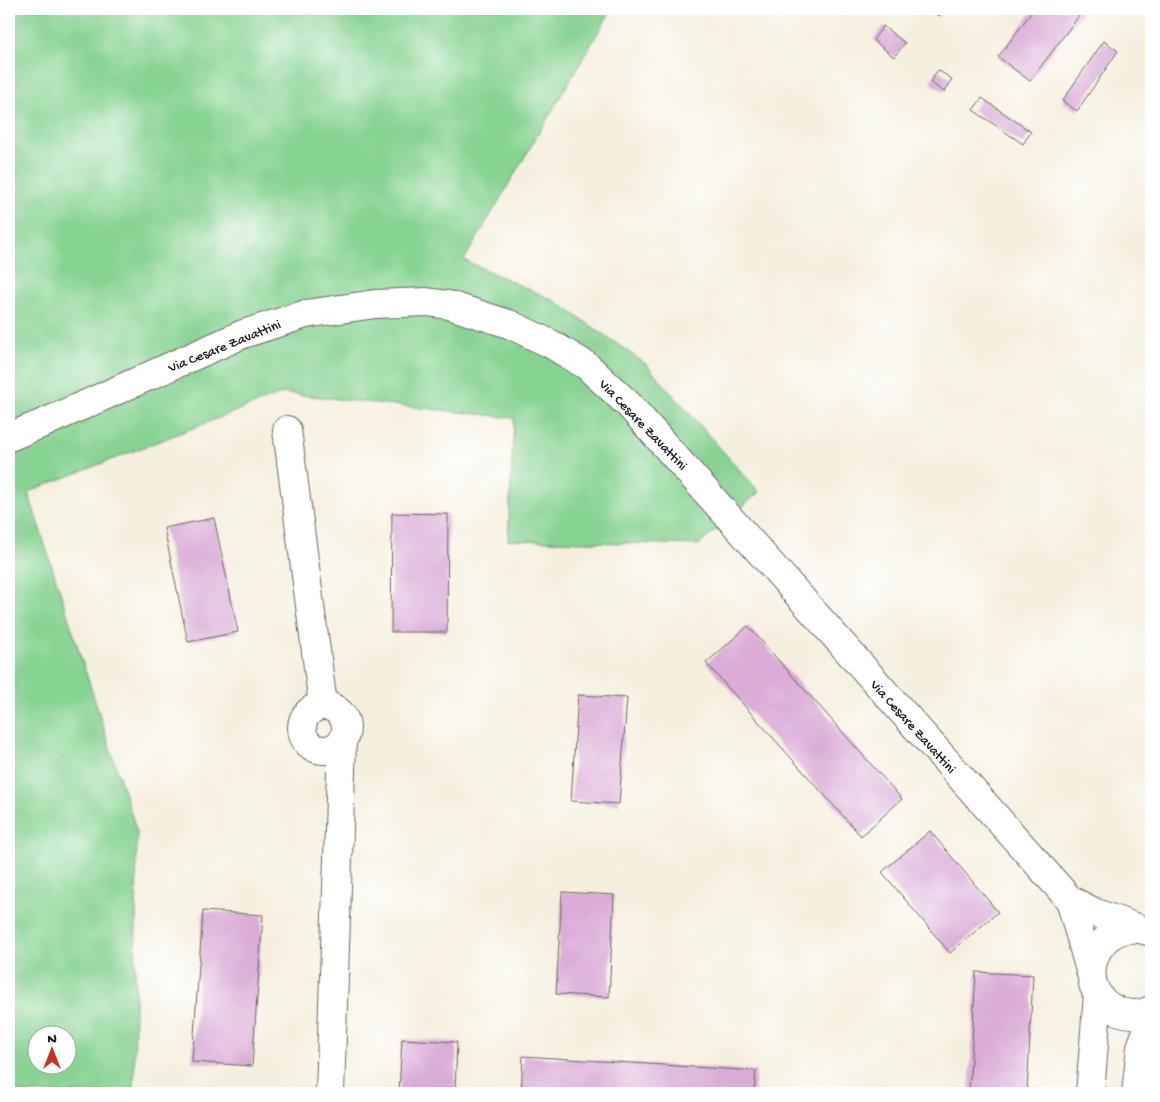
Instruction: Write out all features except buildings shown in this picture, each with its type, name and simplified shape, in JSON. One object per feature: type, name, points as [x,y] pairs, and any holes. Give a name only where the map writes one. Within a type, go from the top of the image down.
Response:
[{"type":"street","name":"Via Cesare Zavattini","points":[[9,437],[243,334],[306,314],[375,304],[427,302],[459,308],[509,324],[532,334],[587,366],[629,405],[1070,900],[1096,913],[1146,930]]},
{"type":"street","points":[[287,430],[323,705]]},
{"type":"street","points":[[330,1093],[342,741],[347,727],[342,714],[337,709],[323,705],[315,707],[304,717],[302,732],[310,745],[324,750],[331,750],[342,741]]},
{"type":"street","name":"Via Cesare Zavattini","points":[[1070,900],[1095,984]]},
{"type":"street","points":[[1090,1093],[1095,984],[1092,962],[1097,949],[1110,936],[1127,929],[1146,930]]},
{"type":"street","points":[[1095,984],[1109,1006],[1121,1012],[1134,1014],[1151,1010]]},
{"type":"street","points":[[1136,1093],[1141,1047],[1151,1020]]},
{"type":"green space","points":[[9,9],[612,9],[464,260],[555,301],[646,364],[759,492],[699,545],[508,540],[514,418],[283,393],[28,492],[137,832],[134,1093],[9,1093]]}]
